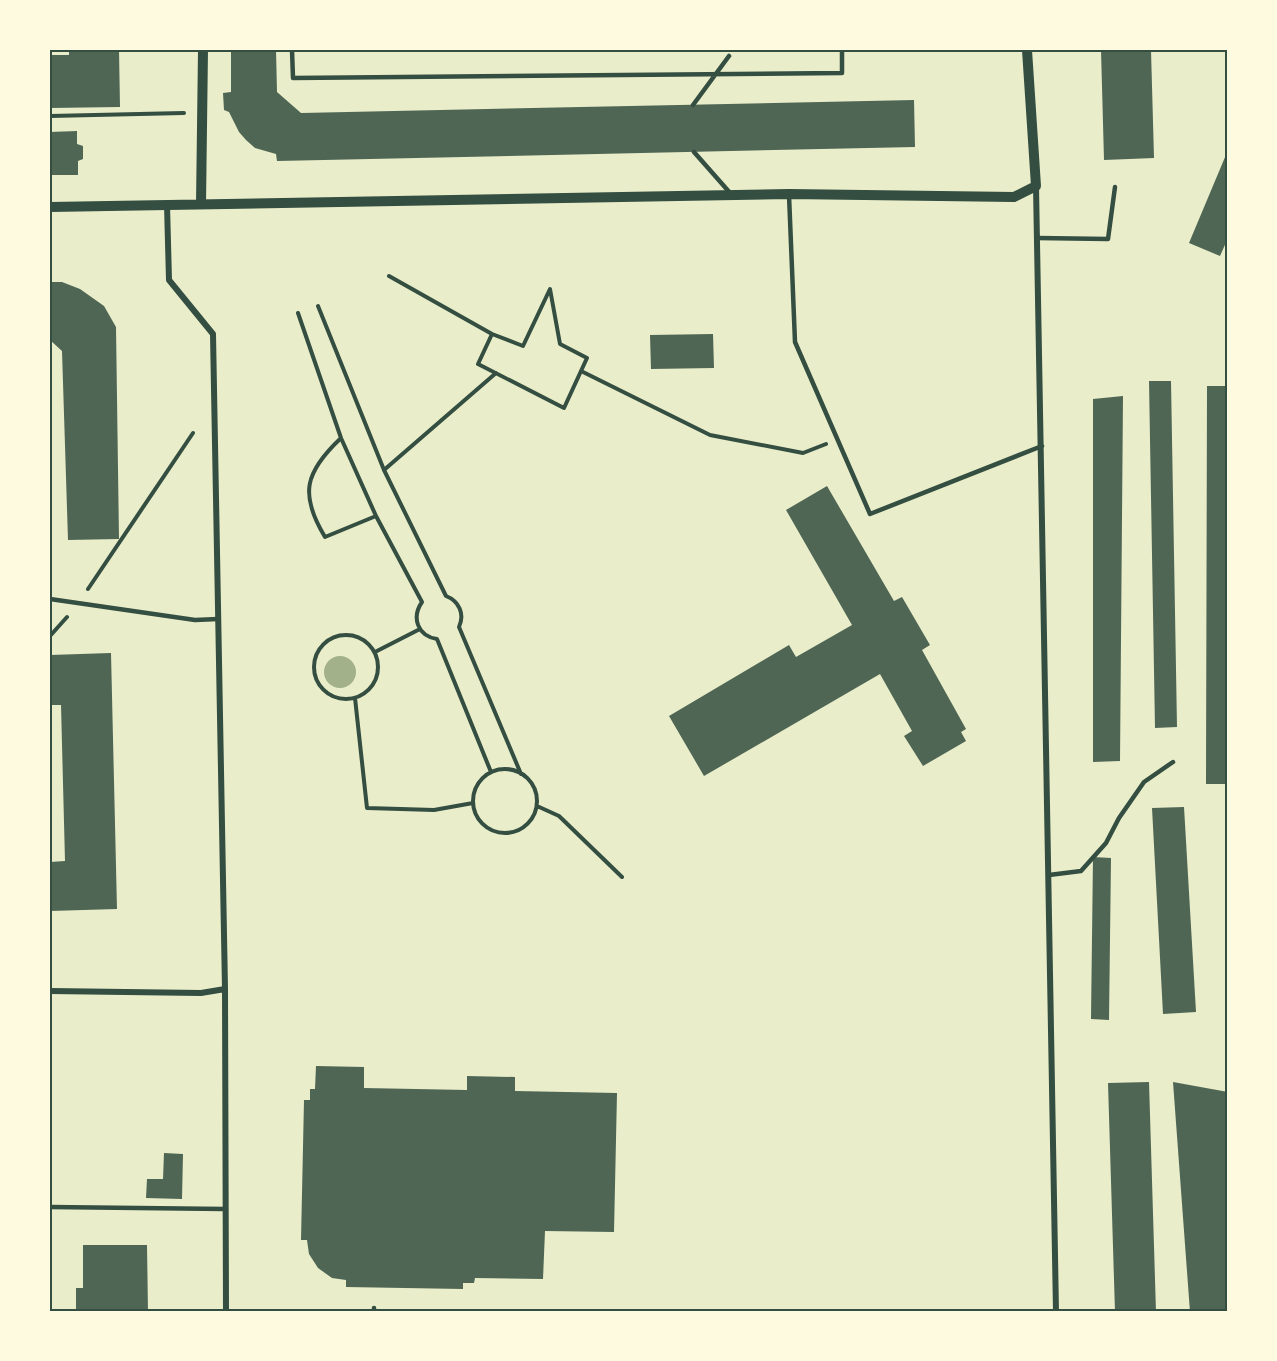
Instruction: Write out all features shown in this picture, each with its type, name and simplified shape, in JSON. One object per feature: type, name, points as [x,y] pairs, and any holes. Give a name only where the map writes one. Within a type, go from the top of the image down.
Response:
[{"type":"street","points":[[201,204],[203,50]]},
{"type":"street","points":[[1027,50],[1036,186],[1056,1311]]},
{"type":"street","points":[[50,207],[789,194],[998,199],[1014,197],[1036,186]]},
{"type":"street","points":[[167,205],[169,280],[213,334],[225,989],[226,1311]]},
{"type":"street","points":[[50,992],[201,993],[225,989]]},
{"type":"lane","points":[[292,50],[293,78],[842,73],[842,50]]},
{"type":"lane","points":[[693,105],[729,56]]},
{"type":"lane","points":[[694,152],[733,196]]},
{"type":"lane","points":[[1037,238],[1108,239],[1115,187]]},
{"type":"lane","points":[[789,194],[795,342],[870,514],[1041,446]]},
{"type":"lane","points":[[50,599],[195,620],[218,619]]},
{"type":"lane","points":[[1049,875],[1081,871],[1106,843],[1119,818],[1144,782],[1173,762]]},
{"type":"lane","points":[[50,1207],[225,1209]]},
{"type":"path","points":[[50,116],[184,113]]},
{"type":"path","points":[[389,276],[492,334],[523,346],[550,290],[560,344],[587,358],[564,408],[478,364],[492,334]]},
{"type":"path","points":[[318,306],[384,470],[446,596],[455,601],[460,609],[459,627],[521,774],[534,788],[537,806],[532,818],[524,827],[507,834],[495,832],[484,825],[476,815],[473,803],[477,785],[491,772],[503,769],[521,774]]},
{"type":"path","points":[[298,313],[341,438],[376,516],[422,602],[416,616],[420,629],[426,635],[437,639],[491,772]]},
{"type":"path","points":[[581,371],[710,435],[803,453],[837,439]]},
{"type":"path","points":[[384,470],[496,373]]},
{"type":"path","points":[[50,636],[79,603],[194,433]]},
{"type":"path","points":[[341,438],[324,454],[307,485],[310,504],[319,528],[325,537],[376,516]]},
{"type":"path","points":[[375,652],[420,629]]},
{"type":"path","points":[[343,634],[362,639],[375,652],[378,671],[374,683],[366,692],[354,698],[336,698],[324,691],[315,675],[315,656],[326,641],[343,634]]},
{"type":"path","points":[[354,698],[367,808],[434,810],[473,803]]},
{"type":"path","points":[[537,806],[559,816],[622,877]]},
{"type":"shaded area","points":[[340,656],[351,661],[356,672],[351,683],[340,688],[329,683],[324,672],[329,661]]},
{"type":"building","points":[[69,50],[119,50],[120,107],[50,108],[50,55],[69,55]]},
{"type":"building","points":[[231,50],[276,50],[277,92],[301,113],[914,100],[915,147],[277,161],[276,154],[255,148],[246,140],[239,132],[229,112],[224,110],[223,93],[231,92]]},
{"type":"building","points":[[1101,50],[1151,50],[1154,158],[1104,160]]},
{"type":"building","points":[[77,131],[77,144],[83,146],[83,159],[78,161],[78,175],[50,175],[50,132]]},
{"type":"building","points":[[1228,150],[1228,238],[1220,256],[1189,243]]},
{"type":"building","points":[[50,282],[62,282],[80,289],[104,306],[116,327],[119,539],[68,540],[62,351],[50,340]]},
{"type":"building","points":[[713,334],[714,368],[651,369],[650,335]]},
{"type":"building","points":[[1149,381],[1171,381],[1177,727],[1155,728]]},
{"type":"building","points":[[1207,386],[1228,386],[1228,784],[1206,784]]},
{"type":"building","points":[[1123,396],[1120,761],[1093,762],[1093,399]]},
{"type":"building","points":[[827,486],[894,601],[902,597],[930,645],[922,650],[966,729],[961,732],[966,741],[923,766],[904,736],[912,731],[880,674],[704,776],[669,716],[789,645],[796,657],[852,625],[786,510]]},
{"type":"building","points":[[111,653],[117,909],[50,911],[50,862],[65,861],[61,705],[50,705],[50,655]]},
{"type":"building","points":[[1184,807],[1196,1012],[1163,1014],[1152,808]]},
{"type":"building","points":[[1093,857],[1111,858],[1109,1020],[1091,1019]]},
{"type":"building","points":[[316,1066],[364,1067],[364,1088],[467,1090],[467,1076],[515,1077],[515,1091],[617,1093],[614,1232],[545,1231],[543,1279],[475,1278],[474,1283],[463,1283],[463,1289],[346,1287],[346,1280],[332,1278],[318,1268],[309,1254],[307,1240],[301,1240],[304,1100],[310,1100],[310,1089],[315,1089]]},
{"type":"building","points":[[1149,1082],[1156,1312],[1115,1312],[1108,1083]]},
{"type":"building","points":[[1173,1082],[1228,1092],[1228,1312],[1190,1312]]},
{"type":"building","points":[[164,1153],[183,1154],[182,1199],[146,1198],[147,1179],[163,1179]]},
{"type":"building","points":[[83,1245],[147,1245],[148,1312],[76,1311],[76,1288],[83,1288]]}]
